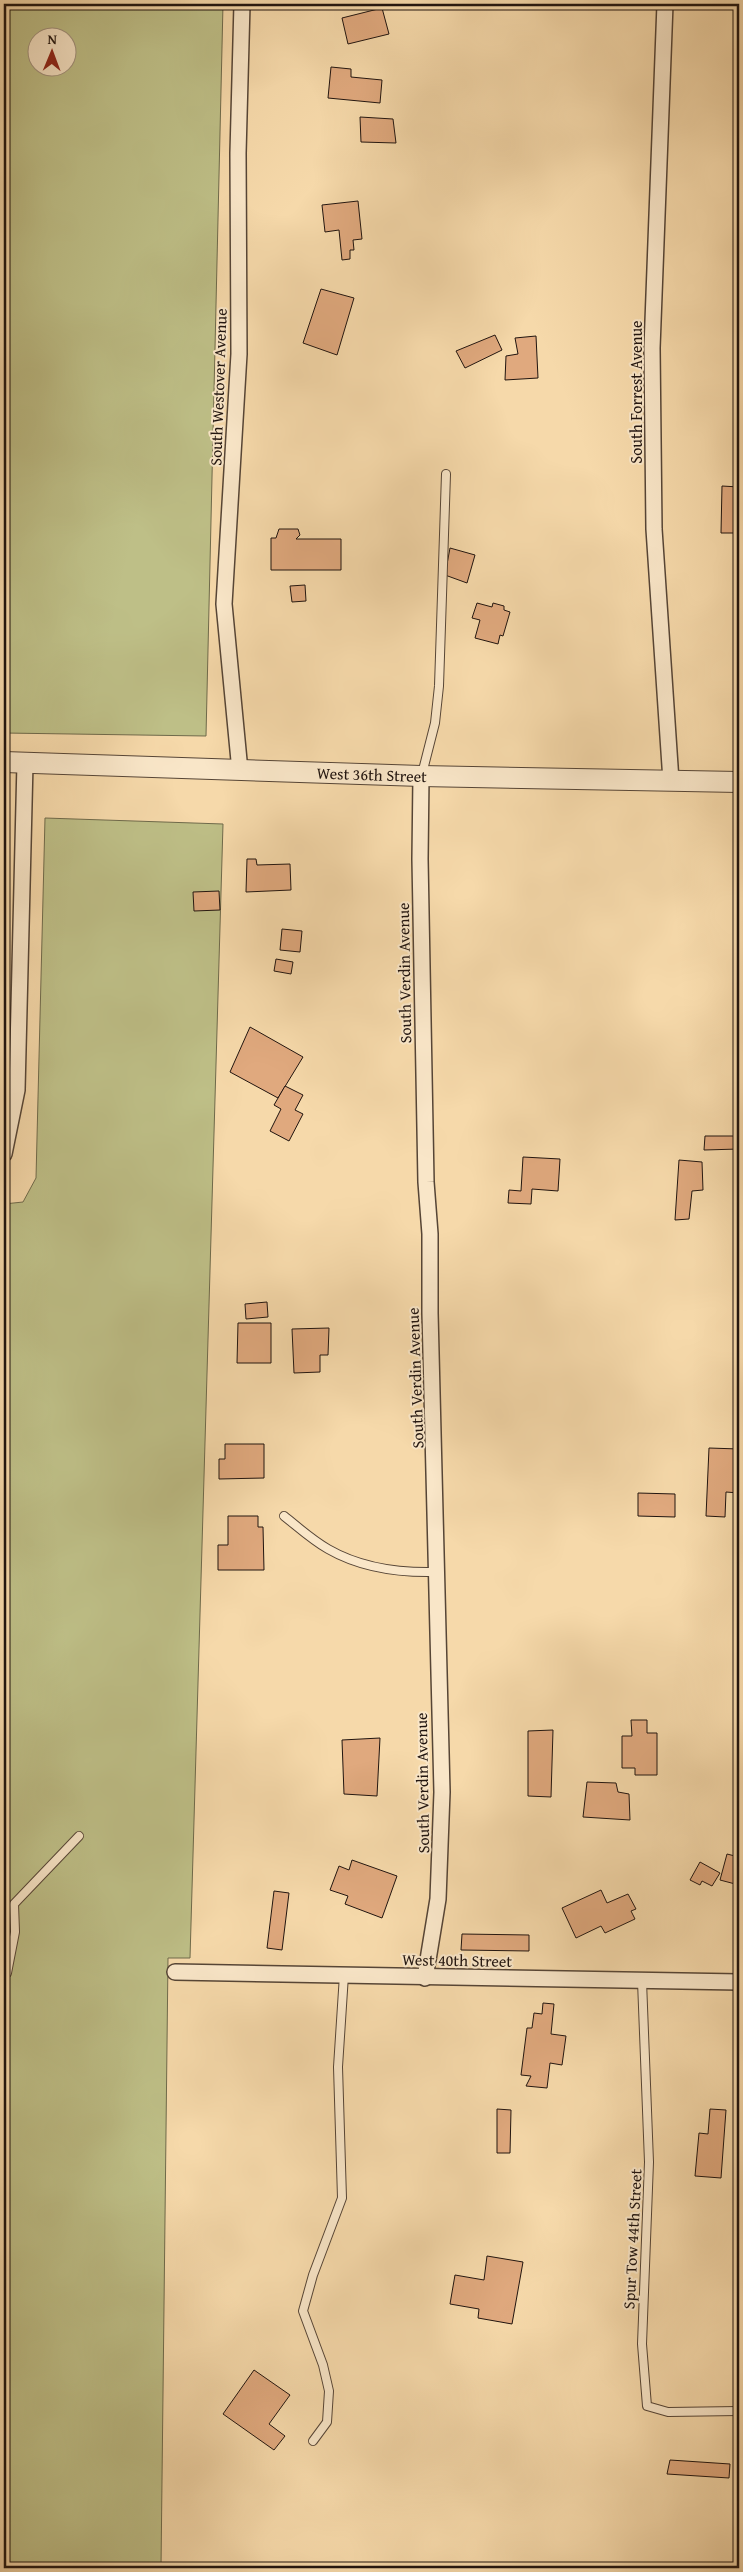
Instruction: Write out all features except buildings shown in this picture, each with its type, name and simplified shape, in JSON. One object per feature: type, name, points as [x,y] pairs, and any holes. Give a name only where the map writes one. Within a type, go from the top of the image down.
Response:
[{"type":"street","name":"South Westover Avenue","points":[[240,771],[224,604],[239,354],[238,153],[242,4]]},
{"type":"street","name":"South Forrest Avenue","points":[[664,4],[652,348],[654,529],[671,780]]},
{"type":"street","name":"West 36th Street","points":[[4,762],[421,776],[739,782]]},
{"type":"street","points":[[4,1154],[17,1090],[25,763]]},
{"type":"street","name":"South Verdin Avenue","points":[[421,776],[420,868],[426,1182],[430,1234],[430,1313],[442,1792],[441,1867],[425,1978]]},
{"type":"street","name":"West 40th Street","points":[[175,1972],[425,1978],[739,1982]]},
{"type":"lane","points":[[421,776],[435,723],[439,686],[446,474]]},
{"type":"lane","points":[[284,1516],[327,1549],[365,1565],[405,1572],[436,1572]]},
{"type":"lane","points":[[4,1973],[8,1973],[15,1932],[14,1904],[79,1836]]},
{"type":"lane","points":[[313,2441],[327,2422],[329,2391],[323,2365],[303,2311],[342,2198],[338,2067],[344,1975]]},
{"type":"lane","name":"Spur Tow 44th Street","points":[[642,1981],[649,2162],[642,2344],[647,2406],[668,2412],[739,2411]]},
{"type":"green space","points":[[4,4],[223,4],[206,736],[4,733]]},
{"type":"green space","points":[[45,818],[223,824],[190,1958],[168,1958],[161,2568],[4,2568],[4,1204],[23,1202],[36,1178]]}]
